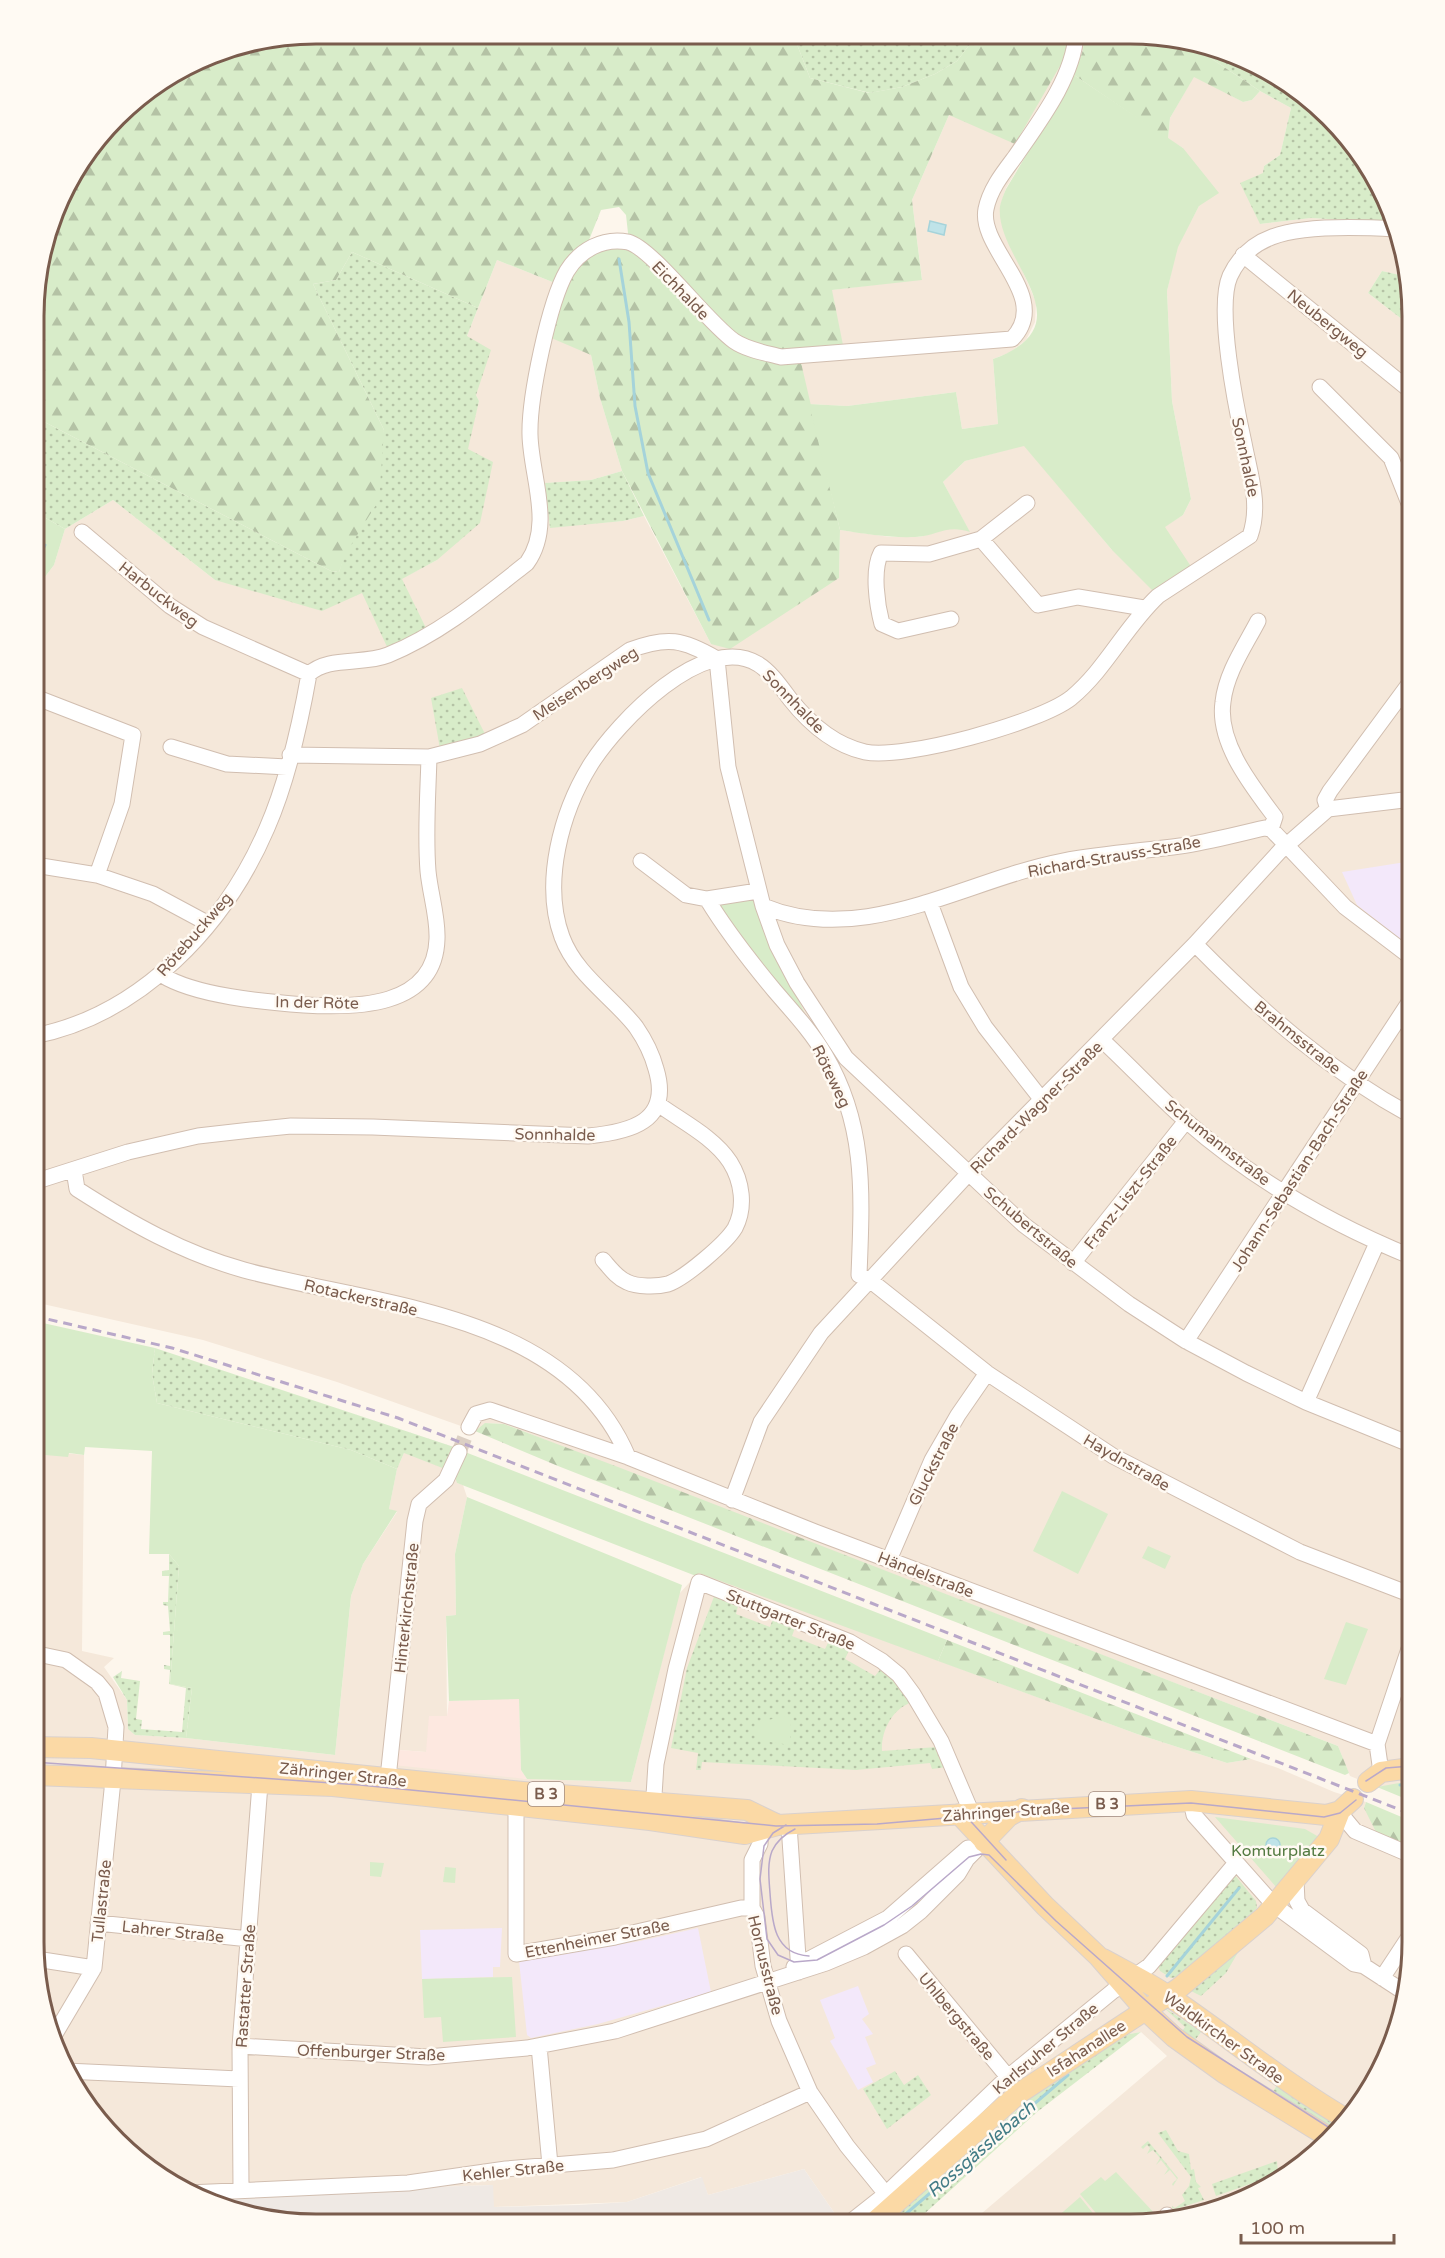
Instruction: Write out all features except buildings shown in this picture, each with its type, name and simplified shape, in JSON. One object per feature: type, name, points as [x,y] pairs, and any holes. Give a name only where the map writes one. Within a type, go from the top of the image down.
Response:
[{"type":"main road","name":"Zähringer Straße","points":[[44,1748],[115,1751],[388,1778],[652,1812]]},
{"type":"main road","name":"Zähringer Straße","points":[[44,1776],[113,1780],[154,1779],[333,1786],[516,1806],[652,1812],[747,1810],[770,1828],[973,1826],[1022,1809],[1191,1801],[1315,1815],[1345,1808]]},
{"type":"main road","points":[[1168,1996],[1208,1966],[1274,1905],[1329,1839],[1345,1808]]},
{"type":"main road","points":[[973,1826],[1009,1816],[1022,1809]]},
{"type":"main road","name":"Waldkircher Straße","points":[[973,1826],[1045,1906],[1098,1956],[1129,1980],[1168,1996],[1287,2082],[1340,2115]]},
{"type":"main road","name":"Waldkircher Straße","points":[[1129,1980],[1145,2010],[1192,2052],[1323,2134]]},
{"type":"main road","name":"Isfahanallee","points":[[885,2214],[1018,2094],[1168,1996]]},
{"type":"street","name":"Eichhalde","points":[[309,674],[325,664],[364,662],[384,657],[440,628],[521,568],[536,550],[540,528],[530,436],[536,379],[556,300],[567,271],[585,251],[598,243],[613,241],[637,246],[705,316],[735,342],[763,353],[781,357],[1012,339],[1021,330],[1025,312],[1021,292],[990,231],[986,211],[992,189],[1058,87],[1074,53],[1075,44]]},
{"type":"street","points":[[1243,255],[1259,243],[1290,232],[1349,228],[1387,229]]},
{"type":"street","name":"Neubergweg","points":[[1243,255],[1402,384]]},
{"type":"street","name":"Sonnhalde","points":[[44,1179],[128,1152],[198,1136],[291,1126],[588,1136],[612,1134],[641,1124],[651,1116],[658,1104],[660,1091],[658,1076],[643,1038],[585,973],[563,940],[554,897],[555,876],[569,809],[582,780],[606,743],[631,714],[662,686],[717,659],[734,657],[759,665],[823,733],[865,752],[897,753],[1004,726],[1069,699],[1096,673],[1144,608],[1158,596],[1250,537],[1255,523],[1256,501],[1236,405],[1226,340],[1229,278],[1243,255]]},
{"type":"street","points":[[1320,387],[1391,458],[1402,486]]},
{"type":"street","points":[[951,619],[898,631],[882,624],[878,560],[881,553],[929,554],[981,538],[1027,503]]},
{"type":"street","name":"Harbuckweg","points":[[82,532],[170,606],[203,627],[309,674]]},
{"type":"street","points":[[981,538],[1038,605],[1078,597],[1144,608]]},
{"type":"street","points":[[1258,621],[1227,683],[1222,716],[1240,768],[1275,817],[1271,829],[1285,846],[1345,907],[1402,950]]},
{"type":"street","name":"Meisenbergweg","points":[[289,761],[429,757],[501,736],[522,725],[630,650],[653,642],[680,641],[717,659]]},
{"type":"street","points":[[641,861],[686,895],[707,899],[758,891],[728,766],[717,659]]},
{"type":"street","name":"Rötebuckweg","points":[[44,1033],[93,1019],[113,1009],[162,975],[237,884],[262,840],[282,789],[309,674]]},
{"type":"street","points":[[1402,694],[1325,800],[1328,809],[1402,800]]},
{"type":"street","points":[[44,700],[133,735],[122,804],[97,875]]},
{"type":"street","points":[[171,747],[227,764],[289,761]]},
{"type":"street","name":"In der Röte","points":[[162,975],[175,983],[237,997],[319,1006],[360,1005],[400,997],[418,984],[434,958],[437,938],[428,870],[429,757]]},
{"type":"street","name":"Richard-Wagner-Straße","points":[[732,1500],[761,1422],[822,1333],[968,1174],[1195,944],[1285,846],[1328,809]]},
{"type":"street","name":"Richard-Strauss-Straße","points":[[763,906],[785,915],[820,918],[869,916],[930,903],[1012,874],[1062,861],[1182,846],[1271,829]]},
{"type":"street","points":[[44,867],[97,875],[153,894],[207,923]]},
{"type":"street","name":"Schubertstraße","points":[[758,891],[777,945],[797,983],[846,1058],[1024,1225],[1129,1304],[1186,1341],[1306,1402],[1402,1441]]},
{"type":"street","name":"Röteweg","points":[[707,899],[750,961],[819,1046],[837,1078],[849,1109],[860,1154],[862,1193],[859,1275],[871,1281]]},
{"type":"street","points":[[930,903],[961,987],[985,1027],[1042,1100]]},
{"type":"street","name":"Brahmsstraße","points":[[1195,944],[1269,1017],[1355,1082],[1402,1110]]},
{"type":"street","name":"Johann-Sebastian-Bach-Straße","points":[[1186,1341],[1402,1013]]},
{"type":"street","name":"Schumannstraße","points":[[1102,1040],[1186,1121],[1283,1192],[1317,1214],[1402,1253]]},
{"type":"street","points":[[603,1260],[627,1282],[652,1286],[668,1284],[726,1240],[739,1215],[741,1203],[739,1181],[729,1161],[715,1146],[658,1104]]},
{"type":"street","name":"Franz-Liszt-Straße","points":[[1073,1263],[1186,1121]]},
{"type":"street","name":"Rotackerstraße","points":[[74,1170],[77,1189],[129,1222],[185,1250],[244,1269],[461,1321],[526,1348],[556,1369],[598,1405],[610,1420],[628,1457]]},
{"type":"street","points":[[1306,1402],[1377,1243]]},
{"type":"street","name":"Haydnstraße","points":[[871,1281],[987,1373],[1113,1456],[1300,1552],[1402,1591]]},
{"type":"street","name":"Gluckstraße","points":[[889,1560],[932,1460],[987,1373]]},
{"type":"street","name":"Händelstraße","points":[[472,1421],[490,1410],[628,1457],[732,1500],[1377,1744]]},
{"type":"street","name":"Hinterkirchstraße","points":[[388,1778],[415,1521],[419,1504],[446,1480],[459,1452]]},
{"type":"street","name":"Stuttgarter Straße","points":[[652,1812],[656,1764],[676,1669],[699,1582],[850,1642],[882,1660],[899,1675],[925,1712],[940,1741],[973,1826]]},
{"type":"street","name":"Tullastraße","points":[[44,1655],[66,1660],[98,1682],[106,1693],[115,1719],[113,1780],[94,1968],[58,2029]]},
{"type":"street","points":[[1389,1772],[1377,1744],[1402,1672]]},
{"type":"street","name":"Rastatter Straße","points":[[241,2189],[240,2046],[260,1784]]},
{"type":"street","points":[[1191,1801],[1194,1815],[1235,1864],[1274,1905],[1298,1916],[1354,1964],[1364,1966],[1397,1988]]},
{"type":"street","name":"Ettenheimer Straße","points":[[516,1806],[516,1954],[615,1937],[741,1908],[752,1908]]},
{"type":"street","points":[[1345,1808],[1355,1831],[1402,1851]]},
{"type":"street","name":"Offenburger Straße","points":[[798,1968],[843,1957],[894,1936],[959,1873],[967,1859],[973,1826]]},
{"type":"street","name":"Offenburger Straße","points":[[240,2046],[428,2057],[539,2046],[615,2031],[768,1982],[888,1918],[944,1871],[973,1826]]},
{"type":"street","name":"Hornusstraße","points":[[770,1828],[752,1860],[752,1908],[757,1917],[761,1954],[768,1982],[784,2032],[810,2092],[847,2146],[886,2194]]},
{"type":"street","name":"Hornusstraße","points":[[770,1828],[798,1968]]},
{"type":"street","name":"Karlsruher Straße","points":[[861,2214],[886,2194],[1008,2077],[1149,1966],[1235,1864]]},
{"type":"street","points":[[1296,1881],[1298,1916]]},
{"type":"street","name":"Lahrer Straße","points":[[98,1923],[249,1939]]},
{"type":"street","points":[[1382,1978],[1402,1948]]},
{"type":"street","name":"Uhlbergstraße","points":[[906,1954],[1008,2077]]},
{"type":"street","points":[[44,1960],[94,1968]]},
{"type":"street","points":[[539,2046],[550,2165]]},
{"type":"street","points":[[76,2071],[239,2079]]},
{"type":"street","name":"Kehler Straße","points":[[211,2194],[241,2189],[408,2183],[550,2165],[613,2160],[706,2139],[810,2092]]},
{"type":"shaded area","points":[[1068,44],[1083,44],[1074,75],[1006,188],[1000,207],[1004,228],[1036,302],[1035,322],[1026,340],[1011,352],[993,359],[998,424],[962,429],[956,392],[847,406],[809,404],[799,354],[832,290],[922,279],[912,200],[949,115],[1068,53]]},
{"type":"shaded area","points":[[1194,76],[1243,102],[1252,100],[1260,91],[1291,108],[1280,155],[1264,166],[1260,224],[1311,218],[1385,222],[1398,275],[1382,271],[1368,293],[1402,319],[1402,1784],[1377,1787],[1350,1776],[1338,1746],[504,1424],[486,1423],[475,1431],[337,1382],[203,1340],[44,1304],[44,578],[54,565],[65,529],[113,500],[215,580],[362,593],[428,632],[401,579],[437,560],[479,401],[476,395],[480,378],[467,336],[497,260],[565,287],[591,355],[600,398],[622,471],[591,480],[546,483],[550,527],[623,521],[644,516],[711,644],[839,578],[840,530],[890,537],[920,537],[954,527],[969,531],[943,482],[965,461],[1024,445],[1112,550],[1165,526],[1183,515],[1191,499],[1172,401],[1167,291],[1177,247],[1199,206],[1183,148],[1168,139],[1170,118]]},
{"type":"shaded area","points":[[1402,863],[1402,940],[1357,905],[1342,872]]},
{"type":"shaded area","points":[[454,1447],[457,1483],[463,1485],[467,1497],[455,1554],[456,1615],[446,1616],[447,1717],[426,1752],[386,1749],[527,1779],[631,1782],[679,1594],[699,1572],[1137,1734],[1227,1763],[1251,1759],[1278,1768],[1334,1792],[1366,1802],[1364,1808],[1402,1841],[1402,1943],[1396,1996],[1381,2047],[1356,2094],[1322,2135],[1281,2169],[1266,2178],[1217,2200],[1183,2209],[1148,2214],[981,2214],[1167,2056],[1141,2032],[1129,2034],[899,2214],[835,2214],[804,2169],[708,2195],[701,2177],[627,2202],[493,2207],[493,2185],[212,2194],[164,2169],[123,2135],[89,2094],[64,2047],[49,1996],[44,1961],[44,1451],[84,1455],[82,1651],[114,1658],[104,1667],[127,1700],[128,1728],[135,1735],[186,1738],[335,1755],[351,1596],[363,1564],[397,1512],[389,1509],[397,1469],[404,1453]]},
{"type":"shaded area","points":[[519,1698],[521,1770],[527,1779],[384,1764],[386,1749],[426,1752],[429,1716],[447,1716],[449,1701]]},
{"type":"shaded area","points":[[502,1928],[500,1967],[493,1967],[493,1977],[422,1979],[420,1930]]},
{"type":"shaded area","points":[[698,1928],[711,1992],[598,2024],[531,2038],[527,2035],[519,1961],[640,1941]]},
{"type":"shaded area","points":[[858,1986],[869,2014],[862,2019],[873,2034],[865,2037],[876,2064],[866,2068],[873,2082],[858,2090],[830,2041],[835,2038],[820,2000]]},
{"type":"shaded area","points":[[804,2169],[835,2214],[297,2214],[262,2209],[212,2194],[493,2185],[494,2207],[579,2205],[627,2202],[702,2177],[708,2195]]},
{"type":"green space","points":[[297,44],[797,44],[810,78],[869,93],[902,87],[935,74],[957,61],[970,44],[1068,44],[1068,52],[1015,144],[949,115],[912,200],[922,280],[832,290],[844,350],[799,354],[840,530],[839,578],[730,649],[711,644],[622,471],[600,398],[591,355],[549,337],[565,287],[497,260],[478,308],[352,252],[336,280],[313,284],[384,430],[379,500],[346,553],[339,572],[331,571],[44,422],[44,297],[49,262],[64,211],[89,164],[111,136],[136,111],[164,89],[211,64],[228,58],[262,49]],"holes":[[[619,207],[626,215],[629,242],[585,250],[601,210]]]},
{"type":"green space","points":[[797,44],[970,44],[957,61],[935,74],[902,87],[870,93],[810,78]]},
{"type":"green space","points":[[1083,44],[1148,44],[1183,49],[1205,55],[1260,91],[1252,100],[1243,102],[1194,77],[1170,118],[1168,139],[1074,75]]},
{"type":"green space","points":[[1205,55],[1234,64],[1266,80],[1281,89],[1322,123],[1356,164],[1385,222],[1311,218],[1260,224],[1240,183],[1263,173],[1264,166],[1280,155],[1291,108],[1260,91]]},
{"type":"green space","points":[[1074,75],[1183,148],[1219,193],[1199,206],[1178,247],[1167,291],[1172,401],[1191,499],[1183,515],[1165,527],[1192,568],[1155,593],[1112,550],[1024,446],[965,461],[943,482],[970,532],[955,529],[906,537],[840,530],[809,404],[847,406],[956,392],[962,429],[998,424],[993,359],[1021,344],[1035,328],[1037,309],[1031,289],[1002,227],[1000,206],[1006,189]]},
{"type":"green space","points":[[352,252],[478,308],[467,336],[491,350],[476,395],[479,401],[468,449],[493,462],[480,523],[437,560],[402,579],[428,632],[389,651],[362,593],[322,611],[215,580],[113,500],[65,529],[44,517],[44,422],[331,571],[339,572],[384,430],[313,284],[336,280]]},
{"type":"green space","points":[[1382,271],[1398,275],[1402,319],[1368,293]]},
{"type":"green space","points":[[622,471],[644,516],[623,521],[550,528],[545,483],[591,480]]},
{"type":"green space","points":[[44,517],[65,529],[54,565],[44,578]]},
{"type":"green space","points":[[462,688],[486,736],[440,749],[431,698]]},
{"type":"green space","points":[[746,897],[753,899],[805,1014],[800,1015],[716,909],[720,903]]},
{"type":"green space","points":[[44,1323],[155,1348],[152,1374],[157,1403],[351,1450],[397,1469],[389,1509],[397,1511],[363,1564],[351,1596],[335,1755],[186,1738],[192,1688],[170,1684],[179,1566],[169,1554],[149,1554],[152,1451],[85,1447],[84,1455],[69,1453],[68,1457],[44,1455]]},
{"type":"green space","points":[[155,1348],[454,1447],[445,1469],[404,1453],[397,1469],[351,1450],[157,1403],[152,1374]]},
{"type":"green space","points":[[485,1423],[504,1424],[618,1467],[1338,1746],[1349,1773],[1345,1775],[558,1466],[475,1431]]},
{"type":"green space","points":[[465,1452],[947,1640],[938,1661],[699,1573],[696,1576],[457,1483],[455,1477]]},
{"type":"green space","points":[[1062,1491],[1108,1514],[1078,1574],[1033,1551]]},
{"type":"green space","points":[[467,1497],[682,1585],[631,1782],[527,1779],[521,1770],[519,1699],[449,1701],[446,1616],[456,1615],[455,1554]]},
{"type":"green space","points":[[1148,1546],[1171,1556],[1165,1569],[1142,1558]]},
{"type":"green space","points":[[169,1554],[179,1566],[170,1684],[192,1688],[186,1738],[135,1735],[128,1729],[127,1700],[113,1677],[122,1671],[121,1678],[140,1681],[136,1719],[142,1720],[141,1729],[182,1732],[186,1688],[169,1684],[170,1670],[164,1669],[164,1665],[170,1666],[170,1635],[163,1635],[163,1632],[170,1631],[168,1606],[163,1605],[163,1602],[168,1602],[169,1576],[162,1576],[162,1571],[169,1570]]},
{"type":"green space","points":[[715,1594],[738,1606],[736,1614],[770,1627],[774,1616],[796,1625],[792,1636],[825,1649],[830,1639],[851,1646],[845,1659],[875,1676],[883,1666],[912,1702],[893,1715],[883,1736],[882,1751],[937,1747],[947,1767],[932,1769],[930,1763],[856,1770],[702,1762],[701,1770],[696,1770],[698,1753],[671,1748],[687,1668]]},
{"type":"green space","points":[[1346,1622],[1368,1629],[1346,1685],[1324,1679]]},
{"type":"green space","points":[[947,1640],[1251,1759],[1227,1763],[1137,1734],[938,1661]]},
{"type":"green space","points":[[788,1716],[791,1721],[790,1745],[757,1740],[756,1722]]},
{"type":"green space","points":[[1402,1783],[1402,1797],[1377,1787]]},
{"type":"green space","points":[[1366,1802],[1402,1817],[1402,1845],[1376,1832],[1364,1808]]},
{"type":"green space","name":"Komturplatz","points":[[1215,1817],[1305,1829],[1319,1837],[1277,1888]]},
{"type":"green space","points":[[370,1862],[384,1863],[381,1877],[370,1876]]},
{"type":"green space","points":[[445,1867],[456,1868],[455,1883],[443,1882]]},
{"type":"green space","points":[[1234,1874],[1256,1901],[1257,1908],[1182,1976],[1171,1978],[1160,1971],[1158,1966]]},
{"type":"green space","points":[[1240,1949],[1226,1973],[1201,1996],[1187,1989]]},
{"type":"green space","points":[[512,1977],[516,2037],[443,2042],[441,2017],[424,2018],[422,1979]]},
{"type":"green space","points":[[1162,2006],[1201,2032],[1190,2047],[1180,2034],[1185,2027]]},
{"type":"green space","points":[[1141,2032],[1037,2112],[924,2214],[898,2214],[1045,2086],[1129,2034]]},
{"type":"green space","points":[[895,2071],[904,2085],[918,2075],[931,2095],[887,2129],[863,2089]]},
{"type":"green space","points":[[1279,2082],[1337,2119],[1325,2132],[1269,2098]]},
{"type":"green space","points":[[1166,2130],[1178,2151],[1189,2154],[1191,2170],[1194,2169],[1196,2182],[1201,2187],[1198,2188],[1204,2200],[1176,2209],[1172,2208],[1185,2201],[1182,2195],[1189,2186],[1191,2177],[1158,2133]]},
{"type":"green space","points":[[1148,2141],[1178,2178],[1173,2186],[1172,2184],[1177,2179],[1170,2170],[1164,2175],[1168,2169],[1161,2160],[1156,2165],[1160,2158],[1153,2150],[1147,2154],[1150,2148],[1147,2145],[1143,2149],[1141,2147]]},
{"type":"green space","points":[[1277,2161],[1278,2171],[1266,2178],[1216,2196],[1212,2184]]},
{"type":"green space","points":[[1116,2172],[1154,2213],[1097,2214],[1080,2194],[1101,2177],[1105,2181]]},
{"type":"green space","points":[[1080,2197],[1094,2214],[1061,2214]]},
{"type":"water","points":[[930,221],[946,225],[944,235],[928,231]]},
{"type":"water","points":[[1270,1838],[1276,1838],[1280,1845],[1276,1852],[1270,1852],[1266,1848],[1266,1842]]},
{"type":"waterway","points":[[619,259],[629,322],[635,406],[648,473],[709,620]]},
{"type":"waterway","name":"Rossgässlebach","points":[[1167,1976],[1239,1888]]},
{"type":"waterway","name":"Rossgässlebach","points":[[906,2214],[1068,2075]]},
{"type":"tunnel","points":[[459,1452],[469,1427]]},
{"type":"tram line","points":[[44,1763],[360,1785],[776,1826],[877,1824],[1038,1810],[1191,1803],[1324,1817],[1340,1813],[1356,1800]]},
{"type":"tram line","points":[[1366,1781],[1386,1768],[1402,1767]]},
{"type":"tram line","points":[[964,1814],[1006,1860]]},
{"type":"tram line","points":[[786,1825],[773,1833],[764,1846],[760,1879],[767,1939],[778,1955],[794,1962],[817,1960],[884,1925],[912,1906],[969,1857],[989,1855],[1056,1921],[1187,2037],[1329,2127]]},
{"type":"tram line","points":[[795,1829],[779,1841],[770,1856],[772,1914],[781,1942],[797,1954],[809,1956]]},
{"type":"railway","points":[[44,1318],[172,1348],[398,1418],[1402,1810]]}]
